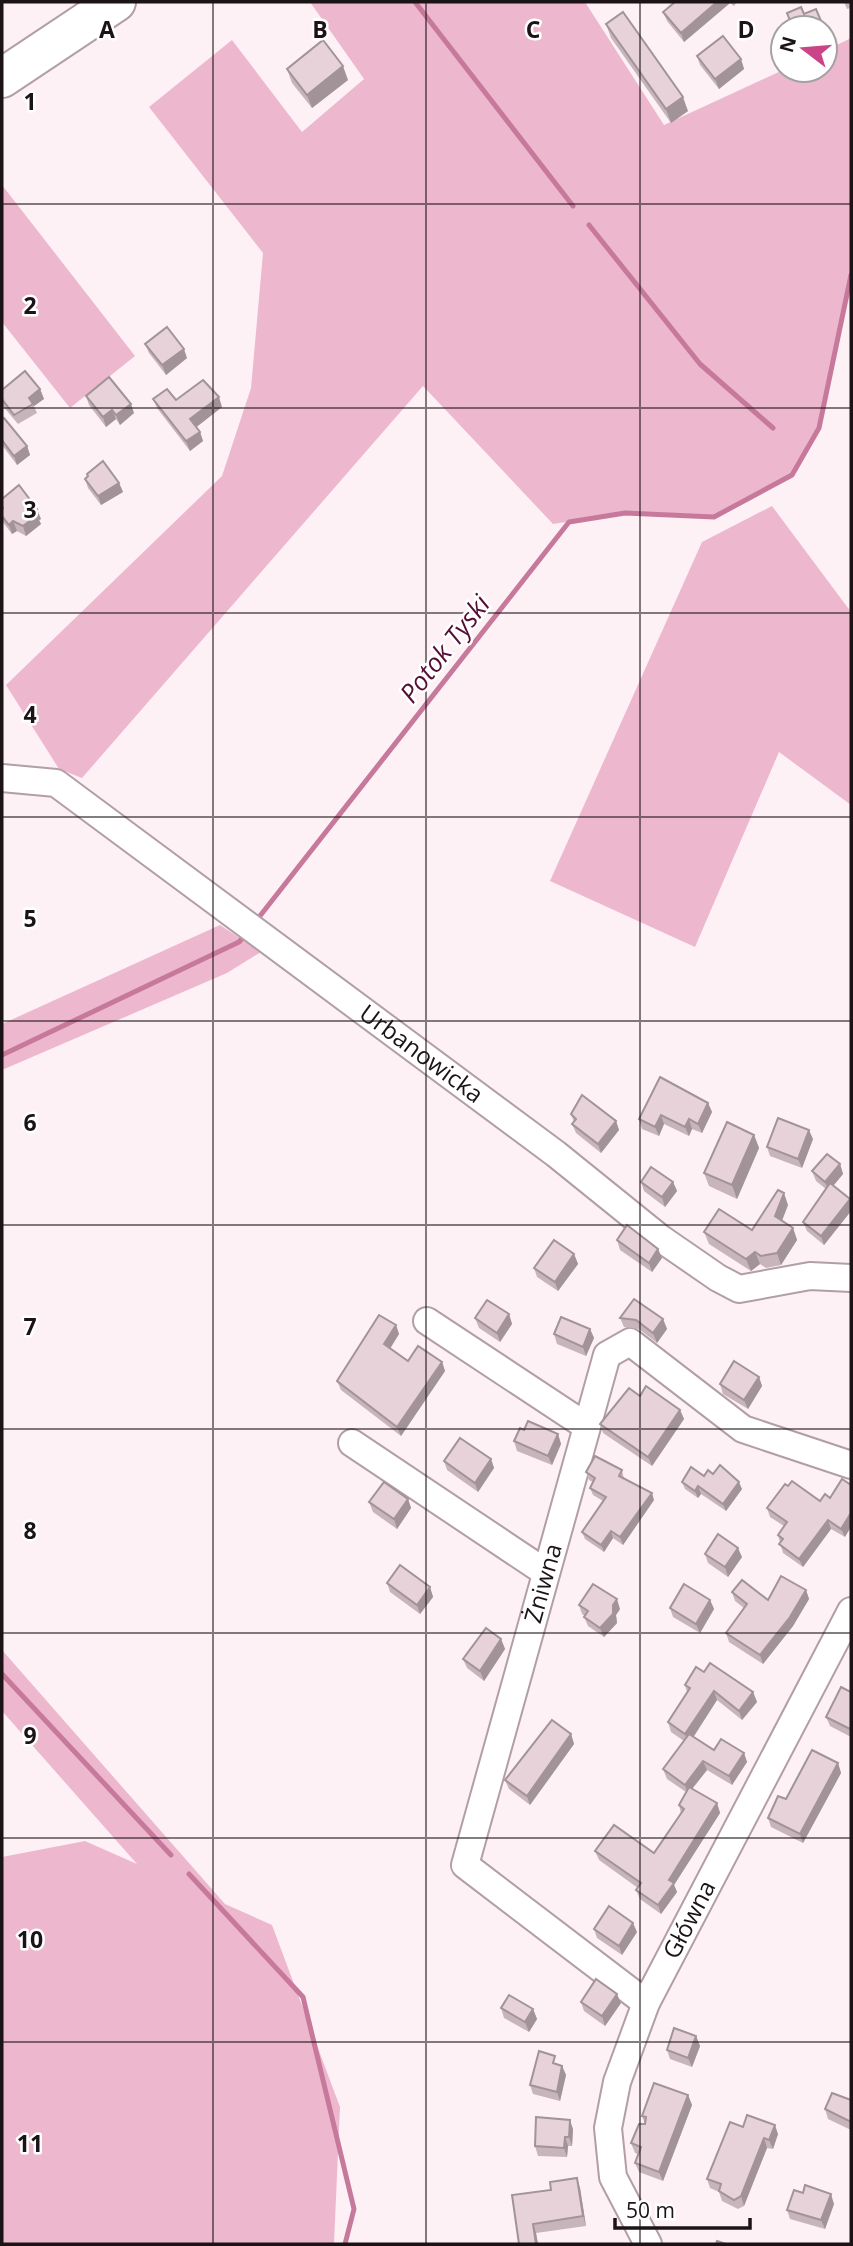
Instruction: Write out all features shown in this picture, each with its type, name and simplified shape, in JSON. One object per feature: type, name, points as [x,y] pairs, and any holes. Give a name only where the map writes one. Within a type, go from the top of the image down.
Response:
[{"type":"highway","points":[[2,78],[116,2]]},
{"type":"street","name":"Urbanowicka","points":[[2,778],[56,783],[556,1154],[660,1238],[730,1286],[749,1289],[829,1275],[851,1278]]},
{"type":"street","points":[[427,1321],[586,1426]]},
{"type":"street","name":"Żniwna","points":[[646,2003],[466,1865],[607,1355],[629,1342],[743,1429],[851,1465]]},
{"type":"street","points":[[352,1443],[545,1572]]},
{"type":"street","name":"Główna","points":[[649,2244],[613,2177],[608,2128],[617,2082],[646,2003],[851,1611]]},
{"type":"shaded area","points":[[310,2],[585,2],[664,125],[769,76],[769,84],[839,84],[839,44],[851,38],[851,275],[819,428],[792,475],[714,517],[625,513],[553,524],[423,386],[82,778],[59,769],[6,685],[222,476],[251,388],[263,253],[149,107],[232,40],[302,132],[364,79]]},
{"type":"shaded area","points":[[2,185],[135,356],[70,408],[2,322]]},
{"type":"shaded area","points":[[772,506],[851,612],[851,805],[779,752],[695,947],[550,881],[702,542]]},
{"type":"shaded area","points":[[220,925],[261,952],[227,973],[2,1070],[2,1024]]},
{"type":"shaded area","points":[[2,1650],[225,1904],[272,1925],[340,2107],[334,2244],[2,2244],[2,1857],[85,1841],[137,1864],[2,1711]]},
{"type":"building","points":[[675,2],[717,2],[681,33],[663,12]]},
{"type":"building","points":[[801,7],[804,14],[787,14]]},
{"type":"building","points":[[816,9],[818,14],[804,14]]},
{"type":"building","points":[[623,12],[683,97],[666,109],[606,24]]},
{"type":"building","points":[[723,36],[741,59],[715,79],[697,56]]},
{"type":"building","points":[[323,40],[343,66],[307,95],[287,69]]},
{"type":"building","points":[[167,327],[184,349],[162,365],[145,344]]},
{"type":"building","points":[[25,371],[40,389],[29,398],[33,404],[14,415],[2,399],[2,390]]},
{"type":"building","points":[[109,377],[131,404],[116,415],[112,410],[103,417],[86,396]]},
{"type":"building","points":[[203,380],[219,397],[190,419],[200,432],[186,441],[153,399],[167,389],[176,400]]},
{"type":"building","points":[[4,418],[27,446],[14,456],[2,440]]},
{"type":"building","points":[[103,461],[119,483],[98,496],[85,479],[87,474]]},
{"type":"building","points":[[19,485],[37,509],[34,511],[37,515],[23,526],[13,521],[9,525],[2,516],[2,499]]},
{"type":"building","points":[[660,1077],[708,1103],[698,1124],[689,1119],[685,1127],[661,1115],[655,1127],[639,1119]]},
{"type":"building","points":[[582,1095],[616,1121],[598,1144],[572,1124],[576,1119],[571,1114]]},
{"type":"building","points":[[778,1118],[809,1130],[798,1159],[767,1147]]},
{"type":"building","points":[[727,1122],[754,1135],[732,1185],[704,1173]]},
{"type":"building","points":[[827,1154],[840,1164],[825,1182],[812,1171]]},
{"type":"building","points":[[651,1167],[673,1182],[662,1197],[641,1182]]},
{"type":"building","points":[[830,1183],[850,1199],[821,1236],[803,1222]]},
{"type":"building","points":[[778,1190],[784,1193],[775,1216],[793,1228],[777,1253],[761,1256],[755,1252],[746,1259],[704,1232],[719,1209],[752,1230]]},
{"type":"building","points":[[627,1225],[658,1249],[649,1263],[617,1240]]},
{"type":"building","points":[[554,1240],[574,1254],[555,1282],[534,1268]]},
{"type":"building","points":[[634,1299],[663,1319],[653,1333],[636,1320],[620,1318]]},
{"type":"building","points":[[487,1300],[509,1314],[497,1333],[475,1318]]},
{"type":"building","points":[[379,1315],[396,1325],[384,1344],[408,1361],[418,1346],[442,1362],[397,1427],[337,1381]]},
{"type":"building","points":[[561,1317],[590,1329],[583,1347],[554,1334]]},
{"type":"building","points":[[734,1361],[759,1377],[744,1400],[720,1384]]},
{"type":"building","points":[[646,1386],[680,1410],[648,1457],[600,1424],[629,1388],[640,1396]]},
{"type":"building","points":[[528,1421],[558,1434],[548,1456],[514,1441],[520,1428],[524,1430]]},
{"type":"building","points":[[460,1438],[491,1459],[475,1483],[444,1461]]},
{"type":"building","points":[[595,1456],[622,1470],[619,1476],[652,1493],[620,1537],[611,1531],[601,1545],[582,1532],[606,1497],[590,1488],[595,1478],[586,1472]]},
{"type":"building","points":[[720,1465],[739,1482],[723,1504],[698,1486],[695,1491],[682,1482],[691,1467],[704,1476],[708,1470],[713,1474]]},
{"type":"building","points":[[842,1479],[851,1485],[851,1513],[841,1529],[828,1520],[799,1559],[779,1544],[783,1539],[778,1535],[787,1522],[767,1508],[785,1484],[788,1486],[792,1481],[820,1501],[825,1494],[830,1498]]},
{"type":"building","points":[[384,1482],[408,1499],[394,1519],[369,1502]]},
{"type":"building","points":[[718,1534],[738,1548],[725,1567],[705,1554]]},
{"type":"building","points":[[400,1565],[430,1587],[417,1605],[387,1583]]},
{"type":"building","points":[[781,1576],[806,1590],[790,1617],[760,1655],[726,1633],[747,1604],[732,1592],[742,1580],[768,1600]]},
{"type":"building","points":[[593,1584],[617,1599],[613,1605],[613,1614],[600,1628],[584,1617],[588,1611],[579,1605]]},
{"type":"building","points":[[684,1584],[710,1600],[696,1624],[670,1608]]},
{"type":"building","points":[[486,1628],[501,1639],[480,1671],[463,1659]]},
{"type":"building","points":[[710,1663],[753,1692],[739,1711],[714,1691],[685,1734],[668,1722],[690,1688],[685,1685],[696,1667],[704,1672]]},
{"type":"building","points":[[841,1687],[851,1692],[850,1729],[826,1717]]},
{"type":"building","points":[[552,1720],[571,1734],[527,1796],[505,1780]]},
{"type":"building","points":[[689,1734],[714,1750],[721,1739],[744,1753],[729,1776],[703,1761],[685,1785],[663,1769]]},
{"type":"building","points":[[812,1750],[838,1763],[800,1834],[768,1818],[778,1796],[786,1799]]},
{"type":"building","points":[[689,1787],[717,1803],[669,1880],[674,1883],[658,1905],[636,1890],[641,1883],[595,1851],[614,1825],[654,1853],[684,1809],[679,1805]]},
{"type":"building","points":[[609,1906],[633,1923],[619,1946],[594,1929]]},
{"type":"building","points":[[596,1979],[617,1994],[602,2016],[581,2002]]},
{"type":"building","points":[[509,1995],[533,2009],[525,2022],[501,2008]]},
{"type":"building","points":[[674,2028],[696,2036],[688,2058],[667,2050]]},
{"type":"building","points":[[539,2051],[555,2056],[553,2063],[562,2066],[557,2092],[530,2085]]},
{"type":"building","points":[[654,2083],[688,2095],[659,2172],[635,2163],[641,2147],[631,2143],[639,2124],[645,2124],[646,2117],[642,2116]]},
{"type":"building","points":[[832,2093],[851,2100],[851,2122],[825,2109]]},
{"type":"building","points":[[747,2115],[775,2125],[769,2140],[764,2138],[741,2196],[734,2200],[719,2191],[721,2184],[707,2179],[730,2122],[743,2127]]},
{"type":"building","points":[[536,2117],[570,2120],[569,2137],[565,2137],[564,2148],[535,2146]]},
{"type":"building","points":[[577,2178],[583,2216],[533,2224],[536,2244],[519,2244],[512,2195],[551,2190],[550,2182]]},
{"type":"building","points":[[805,2185],[831,2194],[821,2220],[787,2210],[794,2190],[803,2193]]},
{"type":"waterway","points":[[415,2],[573,206]]},
{"type":"waterway","points":[[589,225],[700,364],[773,428]]},
{"type":"waterway","name":"Potok Tyski","points":[[256,921],[569,522],[625,513],[714,517],[792,475],[819,428],[851,275]]},
{"type":"waterway","name":"Potok Tyski","points":[[2,1055],[239,942],[246,934]]},
{"type":"waterway","points":[[2,1674],[171,1855]]},
{"type":"waterway","points":[[189,1874],[303,1997],[354,2209],[345,2244]]}]
